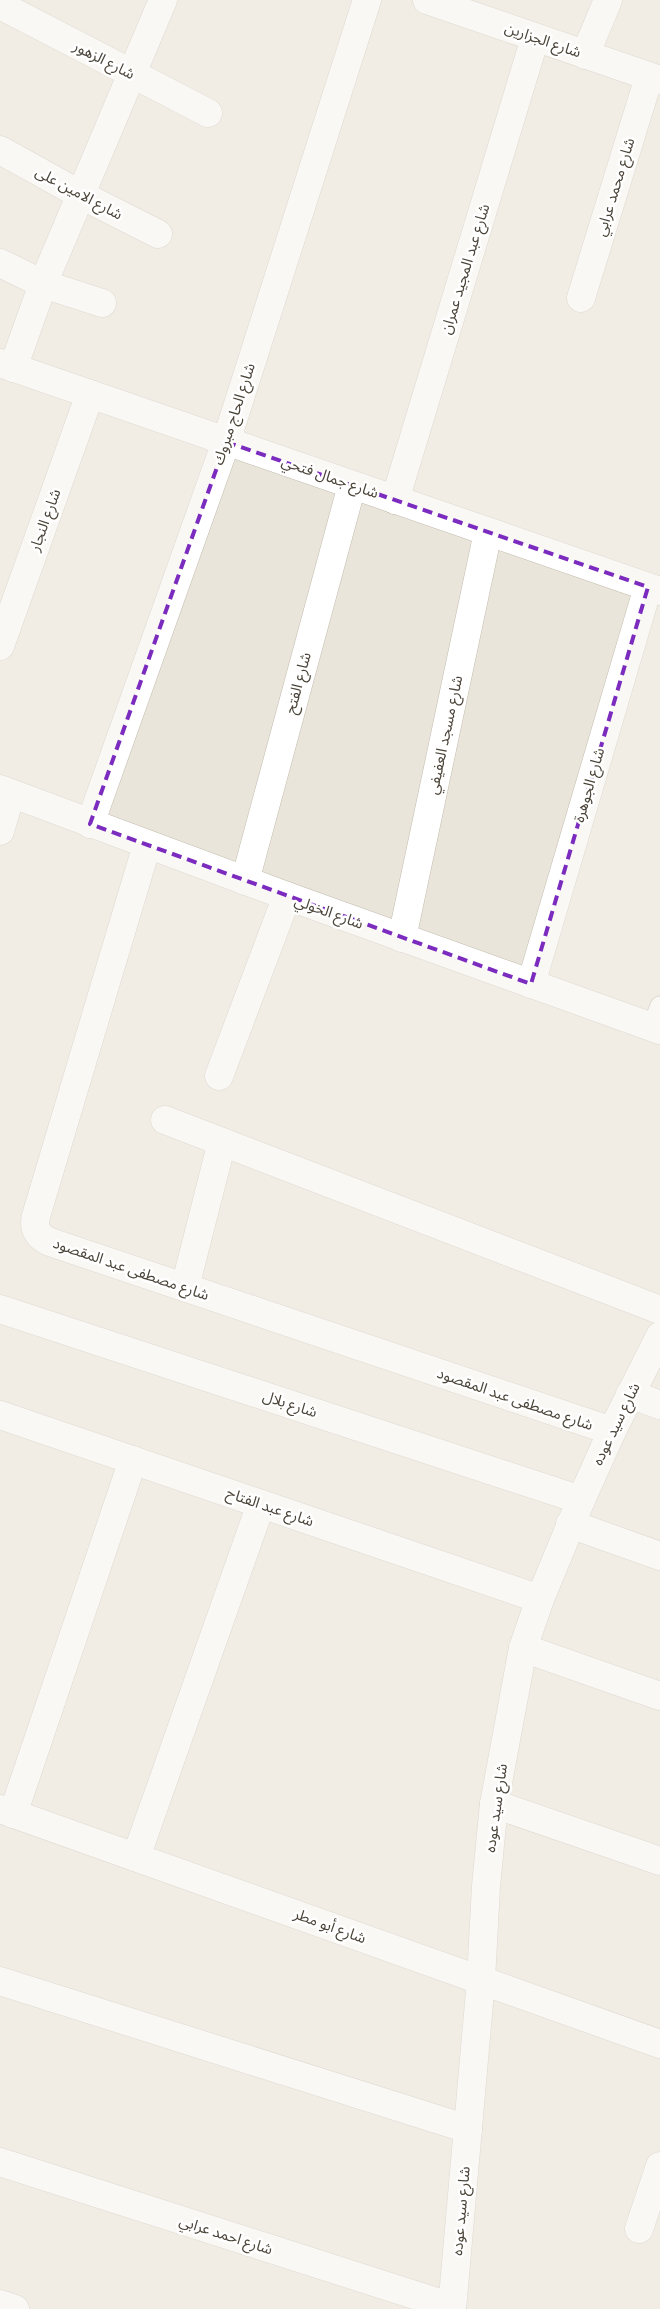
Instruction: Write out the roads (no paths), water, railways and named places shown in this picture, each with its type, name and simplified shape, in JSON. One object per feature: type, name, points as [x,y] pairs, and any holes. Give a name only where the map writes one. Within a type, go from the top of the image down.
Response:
[{"type":"street","points":[[6,366],[164,0]]},
{"type":"street","name":"شارع الحاج مبروك","points":[[90,824],[226,442],[368,0]]},
{"type":"street","name":"شارع الجزارين","points":[[427,0],[474,8],[535,38],[655,78]]},
{"type":"street","points":[[584,55],[608,0]]},
{"type":"street","name":"شارع الزهور","points":[[0,5],[208,113]]},
{"type":"street","name":"شارع عبد المجيد عمران","points":[[395,500],[535,38]]},
{"type":"street","name":"شارع محمد عرابي","points":[[581,298],[655,78]]},
{"type":"street","name":"شارع الامين على","points":[[0,150],[81,195],[158,234]]},
{"type":"street","points":[[0,262],[43,284],[102,303]]},
{"type":"street","name":"شارع جمال فتحي","points":[[6,366],[654,589]]},
{"type":"street","name":"شارع النجار","points":[[0,646],[90,394]]},
{"type":"street","name":"شارع الفتح","points":[[245,881],[352,485]]},
{"type":"street","name":"شارع مسجد العفيفي","points":[[402,938],[488,532]]},
{"type":"street","name":"شارع الجوهرة","points":[[531,984],[654,589]]},
{"type":"street","points":[[0,831],[6,792]]},
{"type":"street","name":"شارع الخولي","points":[[6,792],[531,984],[657,1021]]},
{"type":"street","name":"شارع مصطفى عبد المقصود","points":[[147,845],[34,1222],[39,1235],[50,1242],[612,1431]]},
{"type":"street","points":[[219,1076],[287,896]]},
{"type":"street","points":[[165,1120],[660,1310]]},
{"type":"street","points":[[185,1287],[222,1142]]},
{"type":"street","name":"شارع بلال","points":[[0,1309],[581,1500]]},
{"type":"street","name":"شارع سيد عوده","points":[[452,2308],[481,1980],[486,1886],[494,1804],[523,1648],[570,1524],[612,1431],[660,1336]]},
{"type":"street","points":[[630,1394],[660,1405]]},
{"type":"street","name":"شارع عبد الفتاح","points":[[0,1415],[540,1599]]},
{"type":"street","points":[[7,1811],[133,1460]]},
{"type":"street","points":[[136,1857],[261,1504]]},
{"type":"street","points":[[570,1524],[660,1556]]},
{"type":"street","points":[[523,1648],[660,1696]]},
{"type":"street","points":[[494,1804],[660,1861]]},
{"type":"street","name":"شارع أبو مطر","points":[[7,1811],[660,2044]]},
{"type":"street","points":[[0,1980],[468,2129]]},
{"type":"street","name":"شارع احمد عرابي","points":[[0,2162],[452,2308]]},
{"type":"street","points":[[640,2229],[660,2166]]},
{"type":"street","points":[[0,2304],[15,2309]]}]
